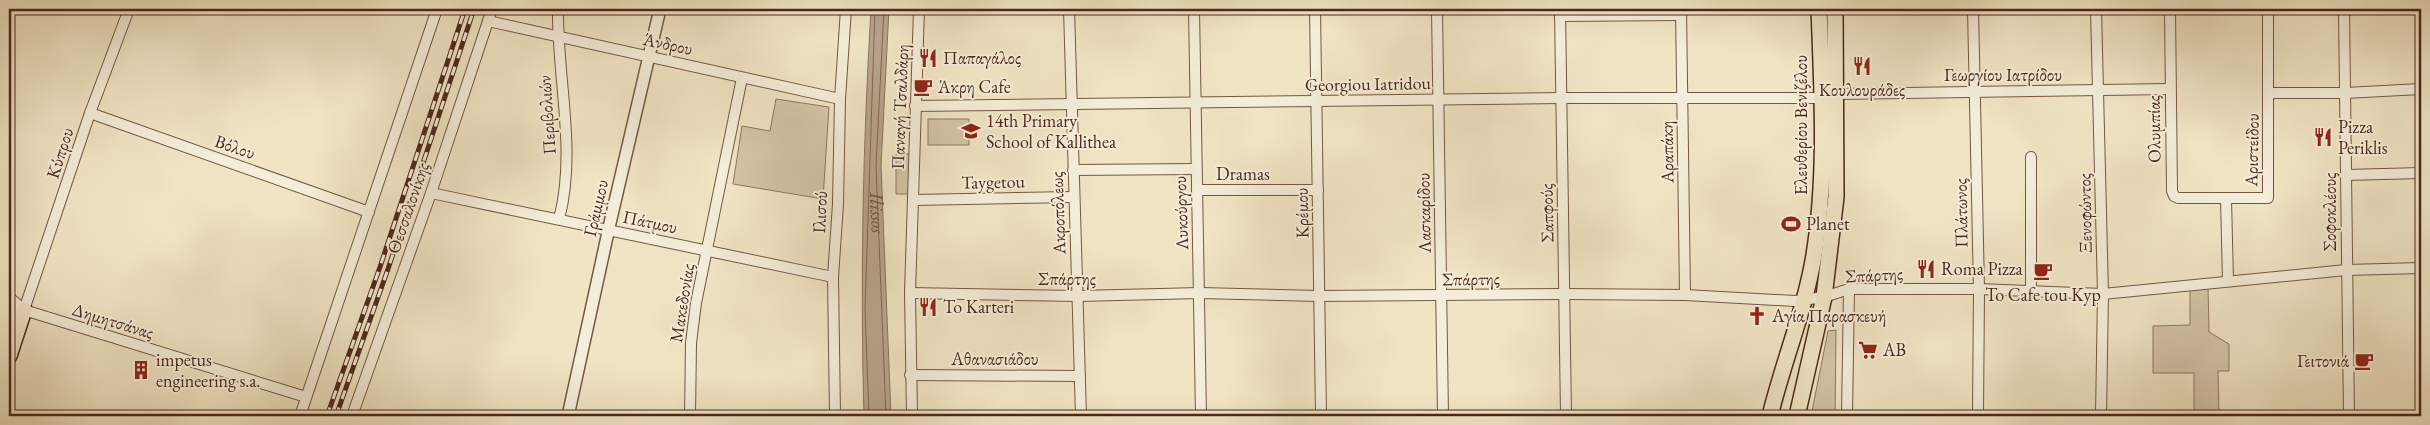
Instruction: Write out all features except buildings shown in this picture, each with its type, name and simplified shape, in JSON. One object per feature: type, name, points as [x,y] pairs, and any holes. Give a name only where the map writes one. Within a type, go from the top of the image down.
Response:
[{"type":"main road","name":"Ελευθερίου Βενιζέλου","points":[[1770,416],[1804,300],[1814,256],[1822,180],[1819,9]]},
{"type":"main road","name":"Ελευθερίου Βενιζέλου","points":[[1797,416],[1824,297],[1836,197],[1838,94],[1835,9]]},
{"type":"main road","points":[[9,356],[24,310]]},
{"type":"street","name":"Κύπρου","points":[[24,310],[90,114],[128,9]]},
{"type":"street","name":"Θεσσαλονίκης","points":[[300,416],[437,9]]},
{"type":"street","name":"Θεσσαλονίκης","points":[[354,411],[431,193],[492,9]]},
{"type":"street","name":"Περιβολιών","points":[[558,9],[558,36],[567,163],[559,219]]},
{"type":"street","name":"Γράμμου","points":[[568,416],[660,9]]},
{"type":"street","name":"Ιλισού","points":[[836,416],[833,277],[838,204],[840,99],[846,9]]},
{"type":"street","name":"Παναγή Τσαλδάρη","points":[[912,416],[910,293],[919,9]]},
{"type":"street","name":"Ακροπόλεως","points":[[1069,9],[1073,197],[1081,416]]},
{"type":"street","points":[[1171,9],[1194,9]]},
{"type":"street","name":"Λυκούργου","points":[[1194,9],[1200,293],[1200,416]]},
{"type":"street","name":"Κρέμου","points":[[1315,9],[1321,416]]},
{"type":"street","name":"Λασκαρίδου","points":[[1437,9],[1443,416]]},
{"type":"street","name":"Πλάτωνος","points":[[1973,9],[1979,289],[1978,416]]},
{"type":"street","name":"Ξενοφώντος","points":[[2096,9],[2103,294],[2101,416]]},
{"type":"street","name":"Ολυμπίας","points":[[2170,9],[2169,89],[2172,191],[2174,196],[2226,199]]},
{"type":"street","name":"Αριστείδου","points":[[2228,281],[2226,199],[2268,198],[2268,9]]},
{"type":"street","name":"Σοφοκλέους","points":[[2344,9],[2349,416]]},
{"type":"street","points":[[1560,12],[1681,12]]},
{"type":"street","name":"Σαπφούς","points":[[1560,12],[1566,416]]},
{"type":"street","name":"Αραπάκη","points":[[1681,12],[1686,295]]},
{"type":"street","name":"Άνδρου","points":[[488,21],[840,99]]},
{"type":"street","name":"Μακεδονίας","points":[[690,416],[691,343],[707,250],[742,78]]},
{"type":"street","name":"Γεωργίου Ιατρίδου","points":[[1838,94],[2169,89]]},
{"type":"street","points":[[2269,94],[2421,89]]},
{"type":"street","name":"Georgiou Iatridou","points":[[915,106],[1561,98],[1821,98]]},
{"type":"street","name":"Βόλου","points":[[90,114],[369,212]]},
{"type":"street","points":[[2031,157],[2031,290]]},
{"type":"street","points":[[1073,170],[1196,169]]},
{"type":"street","points":[[2346,175],[2421,173]]},
{"type":"street","name":"Dramas","points":[[1197,190],[1318,190]]},
{"type":"street","name":"Πάτμου","points":[[431,193],[833,277]]},
{"type":"street","name":"Taygetou","points":[[913,200],[1073,197]]},
{"type":"street","name":"Σπάρτης","points":[[910,293],[1078,296],[1200,293],[1319,296],[1564,294],[1686,295],[1804,300],[1824,297],[1849,289],[2031,290],[2103,294],[2346,270],[2421,268]]},
{"type":"street","points":[[1847,416],[1849,289]]},
{"type":"street","name":"Δημητσάνας","points":[[9,297],[24,310]]},
{"type":"street","name":"Δημητσάνας","points":[[9,310],[24,310],[306,397]]},
{"type":"street","name":"Αθανασιάδου","points":[[910,375],[1080,376]]},
{"type":"street","points":[[354,411],[363,416]]},
{"type":"shaded area","points":[[776,99],[829,107],[823,199],[733,184],[742,126],[770,131]]},
{"type":"shaded area","points":[[928,119],[969,119],[969,145],[928,145]]},
{"type":"shaded area","points":[[896,154],[912,154],[911,194],[896,194]]},
{"type":"shaded area","points":[[2208,286],[2209,332],[2229,344],[2229,371],[2218,371],[2219,416],[2194,416],[2194,373],[2153,373],[2153,326],[2190,325],[2190,287]]},
{"type":"shaded area","points":[[1836,330],[1835,416],[1811,416],[1828,331]]},
{"type":"water","name":"Ilissos","points":[[871,9],[889,9],[881,166],[891,416],[864,416],[863,212]]},
{"type":"railway","points":[[327,416],[380,267],[465,9]]},
{"type":"railway","points":[[336,416],[388,269],[474,9]]},
{"type":"place","name":"Παπαγάλος","points":[[928,58]]},
{"type":"place","name":"Κουλουράδες","points":[[1862,66]]},
{"type":"place","name":"Άκρη Cafe","points":[[923,87]]},
{"type":"place","name":"14th Primary School of Kallithea","points":[[971,131]]},
{"type":"place","name":"Pizza Periklis","points":[[2323,137]]},
{"type":"place","name":"Planet","points":[[1791,224]]},
{"type":"place","name":"Roma Pizza","points":[[1926,269]]},
{"type":"place","name":"To Cafe tou Kyp","points":[[2043,271]]},
{"type":"place","name":"To Karteri","points":[[928,307]]},
{"type":"place","name":"Αγία Παρασκευή","points":[[1757,316]]},
{"type":"place","name":"AB","points":[[1868,350]]},
{"type":"place","name":"Γειτονιά","points":[[2364,361]]},
{"type":"place","name":"impetus engineering s.a.","points":[[141,370]]}]
